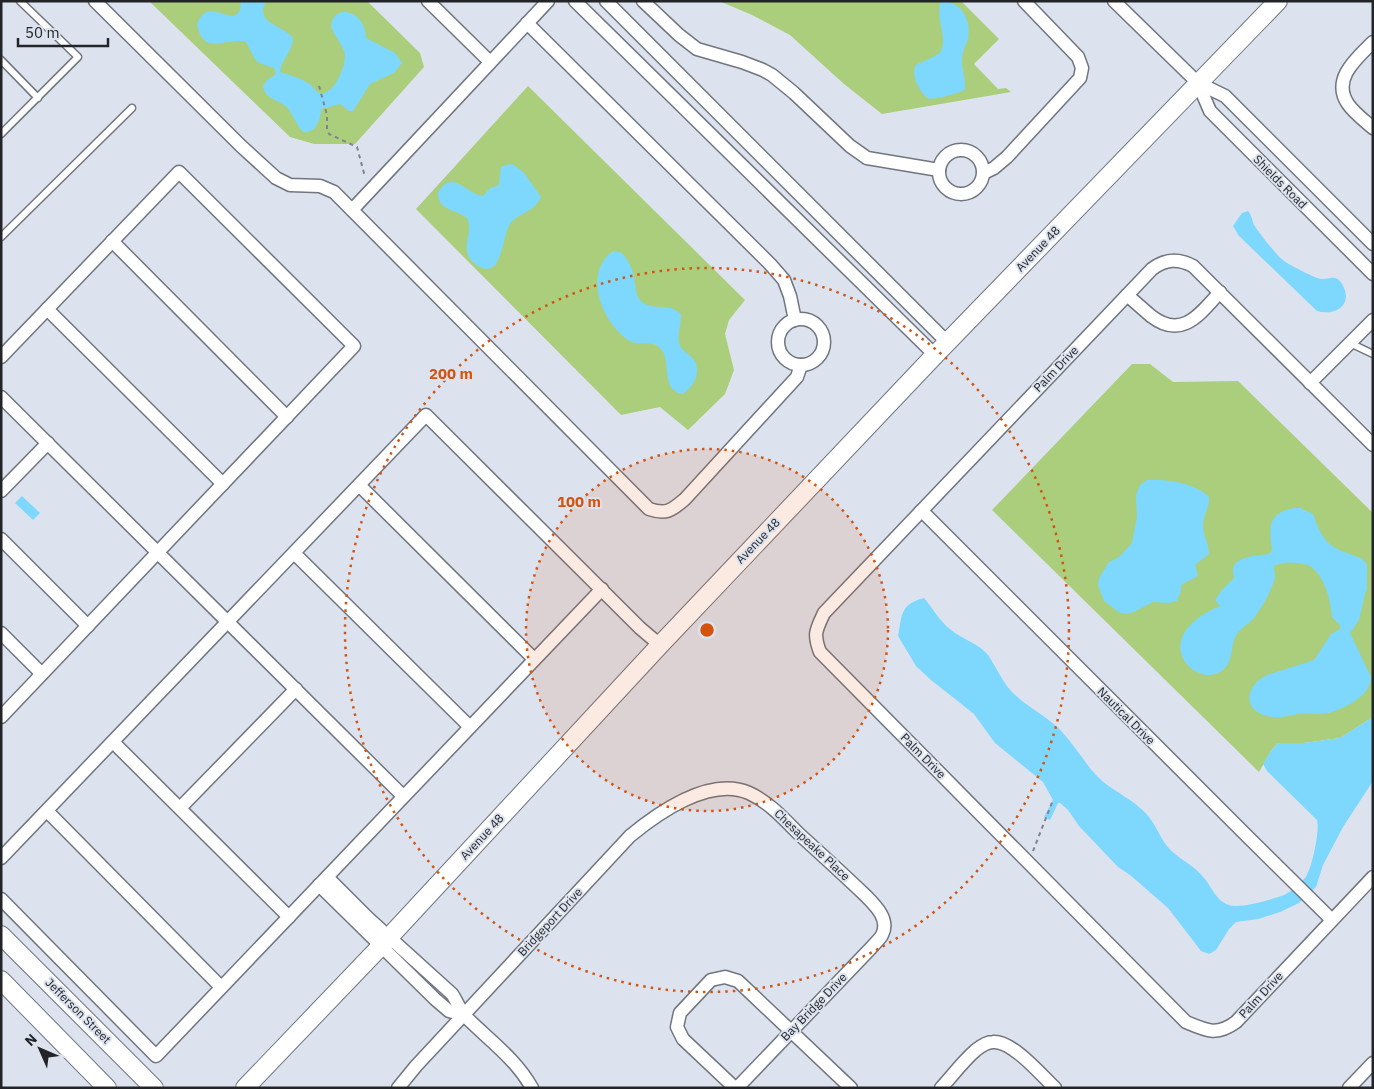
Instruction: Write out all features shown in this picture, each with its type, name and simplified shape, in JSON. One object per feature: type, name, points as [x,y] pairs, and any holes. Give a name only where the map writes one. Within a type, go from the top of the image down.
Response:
[{"type":"main road","name":"Avenue 48","points":[[245,1088],[660,645],[936,355],[1278,1]]},
{"type":"main road","name":"Jefferson Street","points":[[1,935],[154,1088]]},
{"type":"main road","points":[[1,980],[107,1088]]},
{"type":"street","points":[[95,1],[241,146],[276,178],[290,185],[320,186],[334,192],[649,509],[659,512],[671,511],[685,499],[796,377],[801,365]]},
{"type":"street","points":[[428,1],[490,62]]},
{"type":"street","points":[[575,1],[936,355]]},
{"type":"street","points":[[606,1],[948,343]]},
{"type":"street","points":[[643,1],[697,49],[742,62],[772,75],[850,146],[867,158],[939,170]]},
{"type":"street","points":[[984,173],[994,168],[1007,157],[1080,78],[1082,68],[1078,57],[1024,1]]},
{"type":"street","name":"Shields Road","points":[[1114,1],[1198,83],[1225,96],[1373,244]]},
{"type":"street","points":[[1124,11],[1134,1]]},
{"type":"street","points":[[352,210],[527,23],[541,4]]},
{"type":"street","points":[[527,23],[784,280],[790,296],[795,320]]},
{"type":"street","points":[[1372,128],[1348,104],[1343,94],[1342,83],[1349,65],[1373,42]]},
{"type":"street","name":"Shields Road","points":[[1198,83],[1210,111],[1373,274]]},
{"type":"street","points":[[959,149],[974,153],[980,158],[984,173],[979,186],[967,193],[960,194],[947,189],[939,170],[941,162],[946,156],[952,151],[959,149]]},
{"type":"street","points":[[1,358],[179,172],[354,346],[1,717]]},
{"type":"street","points":[[112,241],[287,417]]},
{"type":"street","name":"Palm Drive","points":[[1373,445],[1193,266],[1177,260],[1166,261],[1158,264],[1127,295],[824,613],[815,631],[816,642],[820,652],[1186,1022],[1210,1032],[1227,1028],[1236,1022],[1373,877]]},
{"type":"street","points":[[1127,295],[1157,320],[1174,326],[1182,326],[1198,316],[1220,292]]},
{"type":"street","points":[[48,309],[223,484]]},
{"type":"street","points":[[795,320],[810,322],[817,326],[821,332],[823,339],[820,354],[809,364],[801,365],[788,361],[782,356],[778,342],[783,328],[795,320]]},
{"type":"street","points":[[1310,383],[1373,320]]},
{"type":"street","points":[[1,397],[404,796]]},
{"type":"street","points":[[1,858],[426,414],[640,628],[660,645]]},
{"type":"street","points":[[1,492],[48,443]]},
{"type":"street","points":[[359,485],[534,659]]},
{"type":"street","name":"Nautical Drive","points":[[921,511],[1332,920]]},
{"type":"street","points":[[1,539],[88,626]]},
{"type":"street","points":[[294,553],[470,727]]},
{"type":"street","points":[[1,899],[156,1056],[602,588]]},
{"type":"street","points":[[1,633],[42,674]]},
{"type":"street","points":[[180,808],[296,689]]},
{"type":"street","points":[[113,742],[289,916]]},
{"type":"street","name":"Chesapeake Place","points":[[724,789],[748,792],[768,804],[866,896],[878,909],[884,923]]},
{"type":"street","name":"Bridgeport Drive","points":[[398,1088],[416,1066],[630,836],[652,818],[681,802],[700,793],[724,789]]},
{"type":"street","points":[[47,811],[222,987]]},
{"type":"street","points":[[323,881],[368,918],[381,941],[435,999],[449,1011],[464,1015]]},
{"type":"street","name":"Bay Bridge Drive","points":[[736,1088],[871,948],[882,935],[884,923]]},
{"type":"street","points":[[381,941],[445,988],[458,1003],[464,1015],[518,1066],[532,1088]]},
{"type":"street","points":[[736,1088],[683,1039],[677,1027],[680,1013],[712,980],[725,976],[738,981],[851,1088]]},
{"type":"street","points":[[435,999],[445,988]]},
{"type":"street","points":[[941,1088],[976,1050],[986,1043],[995,1041],[1013,1049],[1055,1088]]},
{"type":"street","points":[[1349,1088],[1373,1064]]},
{"type":"lane","points":[[1,134],[78,58],[20,1]]},
{"type":"lane","points":[[1,60],[38,98]]},
{"type":"lane","points":[[1,238],[132,108]]},
{"type":"lane","points":[[1350,343],[1373,354]]},
{"type":"path","points":[[319,86],[329,134],[356,147],[369,191]]},
{"type":"path","points":[[1028,862],[1053,800]]},
{"type":"green space","points":[[149,1],[367,1],[420,53],[424,67],[355,144],[314,144],[290,137]]},
{"type":"green space","points":[[719,1],[961,1],[999,39],[974,64],[998,89],[1006,88],[1011,92],[882,114],[844,84],[790,35],[752,15]]},
{"type":"green space","points":[[528,86],[745,300],[729,320],[725,334],[734,370],[725,394],[688,430],[660,407],[621,415],[416,209]]},
{"type":"green space","points":[[1132,364],[1150,364],[1173,382],[1238,381],[1373,513],[1373,717],[1340,738],[1304,743],[1278,743],[1259,772],[992,510]]},
{"type":"water","points":[[240,1],[266,1],[263,9],[266,19],[293,38],[280,72],[305,81],[318,93],[325,93],[330,90],[338,79],[345,60],[344,51],[331,27],[333,19],[337,14],[343,12],[355,16],[365,28],[366,38],[395,53],[402,63],[394,73],[370,84],[353,111],[349,111],[340,104],[321,109],[317,125],[311,131],[303,132],[287,107],[268,96],[264,90],[265,82],[276,74],[274,68],[259,63],[246,42],[210,43],[200,34],[197,24],[204,13],[213,11],[233,16],[237,14],[241,6]]},
{"type":"water","points":[[941,1],[954,4],[959,8],[964,13],[968,25],[968,39],[962,58],[965,89],[954,94],[930,99],[926,97],[917,84],[914,69],[916,65],[935,56],[942,50],[943,37],[939,15]]},
{"type":"water","points":[[509,164],[514,165],[524,173],[541,197],[534,206],[510,224],[501,253],[494,266],[489,269],[482,268],[472,262],[468,254],[469,223],[467,218],[444,206],[439,199],[438,193],[443,186],[449,182],[454,182],[477,195],[483,196],[490,188],[499,185],[501,167]]},
{"type":"water","points":[[1248,211],[1254,225],[1272,249],[1284,261],[1303,272],[1319,278],[1334,278],[1340,281],[1346,295],[1340,308],[1329,312],[1317,311],[1239,236],[1233,226],[1242,213]]},
{"type":"water","points":[[613,251],[622,253],[629,262],[638,296],[642,302],[646,305],[673,309],[681,315],[679,343],[694,360],[697,370],[693,384],[683,394],[671,388],[666,361],[661,349],[654,344],[636,343],[628,340],[610,322],[604,310],[597,284],[604,260]]},
{"type":"water","points":[[1147,480],[1163,480],[1188,485],[1209,497],[1203,525],[1209,554],[1195,565],[1198,575],[1181,586],[1177,601],[1169,603],[1153,602],[1134,612],[1120,613],[1104,601],[1098,585],[1099,578],[1109,562],[1119,557],[1132,543],[1137,516],[1136,495],[1140,485]]},
{"type":"water","points":[[22,496],[40,513],[33,520],[15,503]]},
{"type":"water","points":[[1300,508],[1313,514],[1329,544],[1361,559],[1367,564],[1367,589],[1359,620],[1350,633],[1371,677],[1367,690],[1362,695],[1335,711],[1325,714],[1271,717],[1259,713],[1250,703],[1249,697],[1254,685],[1267,675],[1314,660],[1331,634],[1340,629],[1340,625],[1332,617],[1326,588],[1314,569],[1308,565],[1288,562],[1274,566],[1275,579],[1270,591],[1251,621],[1237,634],[1233,642],[1231,657],[1224,669],[1213,675],[1202,674],[1191,668],[1183,659],[1180,647],[1184,633],[1197,619],[1220,606],[1215,600],[1234,578],[1234,565],[1248,557],[1269,554],[1272,550],[1270,535],[1274,518],[1285,510]]},
{"type":"water","points":[[924,598],[947,626],[988,655],[1009,689],[1058,728],[1102,781],[1143,811],[1171,851],[1200,873],[1217,897],[1229,905],[1248,905],[1287,894],[1305,878],[1313,858],[1318,825],[1317,820],[1267,771],[1263,764],[1271,751],[1278,743],[1304,743],[1340,738],[1373,717],[1373,781],[1343,827],[1323,865],[1316,887],[1299,903],[1280,912],[1258,919],[1236,922],[1229,929],[1216,950],[1209,954],[1201,951],[1168,908],[1118,867],[1060,803],[1058,803],[1050,820],[1044,817],[1053,800],[1043,782],[995,743],[974,714],[916,666],[898,636],[906,607],[916,600]]}]
